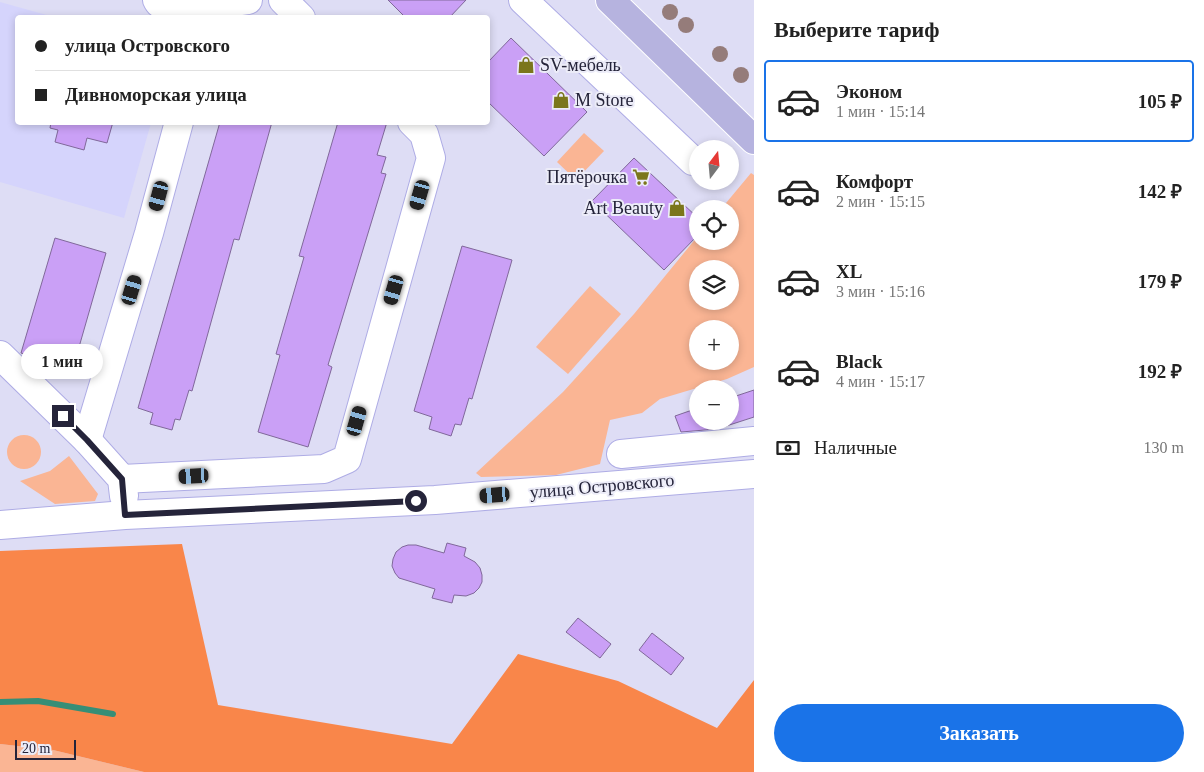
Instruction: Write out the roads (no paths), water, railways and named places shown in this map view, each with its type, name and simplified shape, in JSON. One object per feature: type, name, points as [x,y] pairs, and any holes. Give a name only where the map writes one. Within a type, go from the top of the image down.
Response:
[{"type":"main road","points":[[610,0],[754,140]]},
{"type":"street","points":[[157,0],[159,3],[208,11],[248,0]]},
{"type":"street","points":[[283,0],[298,15]]},
{"type":"street","points":[[523,0],[689,157]]},
{"type":"street","points":[[87,440],[149,233],[178,125]]},
{"type":"street","points":[[122,479],[324,469],[347,459],[431,158],[424,134],[415,125]]},
{"type":"street","points":[[0,355],[87,440],[122,479],[125,515]]},
{"type":"street","points":[[621,454],[754,441]]},
{"type":"street","name":"улица Островского","points":[[0,525],[125,515],[435,500],[754,474]]},
{"type":"waterway","points":[[0,702],[38,701],[113,714]]},
{"type":"place","name":"SV-мебель","points":[[526,65]]},
{"type":"place","name":"M Store","points":[[561,100]]},
{"type":"place","name":"Пятёрочка","points":[[641,177]]},
{"type":"place","name":"Art Beauty","points":[[677,208]]}]
